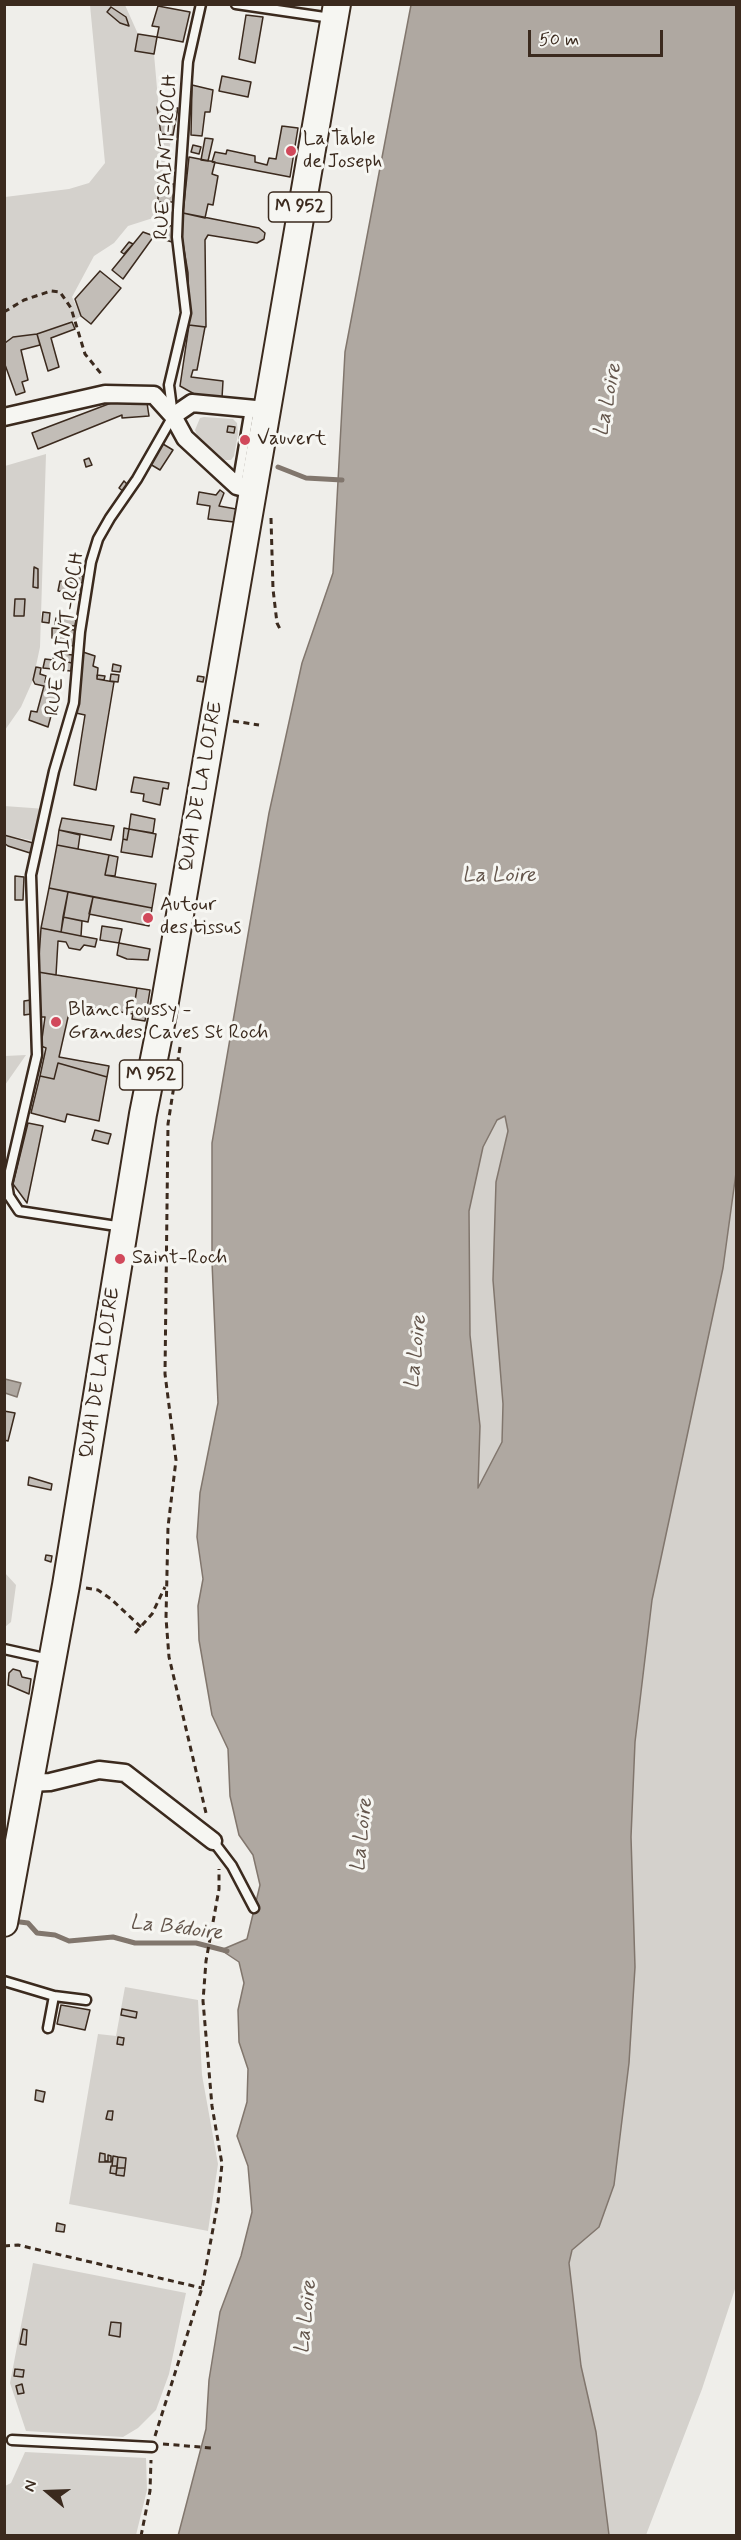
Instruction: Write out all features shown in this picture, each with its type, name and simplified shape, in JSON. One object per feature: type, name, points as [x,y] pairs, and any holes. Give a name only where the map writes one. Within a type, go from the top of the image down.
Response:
[{"type":"main road","name":"QUAI DE LA LOIRE","points":[[28,1783],[52,1659],[126,1227],[247,491],[258,410],[335,12]]},
{"type":"main road","name":"M 952","points":[[6,1915],[28,1783]]},
{"type":"street","points":[[4,417],[113,393],[154,395],[173,416],[184,438],[247,491]]},
{"type":"street","points":[[173,416],[192,403],[258,410]]},
{"type":"street","points":[[28,1783],[50,1782],[99,1770],[126,1773],[213,1840]]},
{"type":"lane","name":"RUE SAINT-ROCH","points":[[126,1227],[19,1211],[9,1196],[7,1184],[37,1055],[31,875],[54,771],[74,703],[80,632],[91,562],[110,518],[137,479],[173,416],[169,385],[186,313],[177,237],[188,62],[201,4]]},
{"type":"lane","points":[[236,4],[335,12]]},
{"type":"lane","points":[[4,1648],[52,1659]]},
{"type":"lane","points":[[213,1840],[232,1866],[254,1908]]},
{"type":"lane","points":[[4,1981],[54,1996],[86,2000]]},
{"type":"lane","points":[[48,2028],[54,1996]]},
{"type":"lane","points":[[12,2440],[152,2447]]},
{"type":"path","points":[[4,312],[24,300],[51,291],[60,292],[70,308],[86,354],[113,393]]},
{"type":"path","points":[[247,491],[265,503],[270,512],[273,589],[277,623],[281,631]]},
{"type":"path","points":[[229,720],[259,725]]},
{"type":"path","points":[[141,2535],[150,2491],[152,2447],[202,2288],[222,2164],[205,2032],[206,1961],[219,1879],[213,1840],[169,1657],[166,1585],[168,1527],[176,1460],[165,1374],[168,1118]]},
{"type":"path","points":[[135,1633],[152,1614],[166,1585]]},
{"type":"path","points":[[95,1589],[111,1599],[141,1627]]},
{"type":"path","points":[[4,2246],[18,2245],[202,2288]]},
{"type":"path","points":[[168,2443],[212,2448]]},
{"type":"shaded area","points":[[90,5],[125,5],[138,34],[135,51],[154,54],[161,134],[173,135],[153,218],[128,226],[114,243],[94,256],[72,297],[81,316],[72,322],[37,334],[13,337],[5,343],[5,197],[69,189],[89,183],[105,163]]},
{"type":"shaded area","points":[[200,418],[233,419],[237,423],[238,434],[234,456],[231,460],[220,460],[198,438],[195,430]]},
{"type":"shaded area","points":[[46,454],[40,647],[33,680],[21,707],[5,730],[5,466]]},
{"type":"shaded area","points":[[736,772],[736,2286],[702,2389],[646,2535],[609,2535],[596,2432],[581,2366],[569,2263]]},
{"type":"shaded area","points":[[4,806],[46,809],[39,842],[5,835]]},
{"type":"shaded area","points":[[26,1055],[5,1085],[5,1056]]},
{"type":"shaded area","points":[[505,1116],[508,1131],[496,1182],[493,1280],[503,1404],[502,1442],[478,1490],[480,1426],[470,1335],[469,1211],[483,1147],[497,1120]]},
{"type":"shaded area","points":[[5,1573],[16,1585],[11,1622],[5,1627]]},
{"type":"shaded area","points":[[125,1987],[198,2000],[202,2075],[218,2164],[208,2231],[69,2204],[98,2034],[116,2036]]},
{"type":"shaded area","points":[[33,2263],[186,2293],[169,2374],[156,2410],[138,2428],[123,2437],[26,2431],[10,2383]]},
{"type":"shaded area","points":[[25,2452],[146,2458],[147,2490],[136,2535],[5,2535],[5,2486],[11,2483]]},
{"type":"water","name":"La Loire","points":[[411,5],[736,5],[736,1173],[723,1268],[652,1600],[635,1742],[631,1837],[635,1967],[629,2063],[614,2185],[599,2227],[572,2250],[569,2263],[581,2366],[596,2432],[609,2535],[178,2536],[206,2429],[209,2380],[220,2312],[241,2256],[252,2212],[248,2166],[237,2136],[247,2102],[248,2069],[239,2042],[238,2010],[244,1983],[239,1962],[221,1950],[247,1939],[260,1885],[253,1855],[239,1835],[230,1796],[228,1749],[212,1715],[199,1640],[198,1606],[203,1579],[197,1537],[200,1493],[218,1403],[212,1262],[212,1143],[269,813],[302,663],[333,573],[345,352]],"holes":[[[505,1116],[508,1131],[496,1182],[493,1280],[503,1404],[502,1442],[478,1488],[480,1426],[470,1335],[469,1211],[483,1147],[497,1120]]]},
{"type":"water","points":[[5,1379],[21,1383],[17,1397],[5,1393]]},
{"type":"building","points":[[158,6],[190,12],[183,42],[157,37],[159,27],[152,26]]},
{"type":"building","points":[[111,7],[126,17],[129,26],[120,23],[107,12]]},
{"type":"building","points":[[246,15],[263,17],[255,63],[239,59]]},
{"type":"building","points":[[138,34],[157,37],[154,54],[135,51]]},
{"type":"building","points":[[222,76],[251,82],[248,97],[219,91]]},
{"type":"building","points":[[192,85],[213,90],[210,112],[205,112],[202,136],[191,135]]},
{"type":"building","points":[[157,107],[178,108],[173,135],[161,134]]},
{"type":"building","points":[[282,126],[298,128],[290,177],[212,162],[215,152],[226,154],[227,150],[255,156],[255,162],[267,165],[269,158],[276,159]]},
{"type":"building","points":[[205,138],[213,139],[208,161],[201,160]]},
{"type":"building","points":[[193,145],[201,147],[199,154],[191,152]]},
{"type":"building","points":[[189,157],[215,162],[212,174],[218,176],[213,205],[208,204],[205,218],[183,213]]},
{"type":"building","points":[[158,183],[174,184],[173,202],[158,202]]},
{"type":"building","points":[[183,213],[259,228],[265,233],[264,239],[257,243],[208,235],[205,240],[206,327],[189,325],[188,273],[181,232]]},
{"type":"building","points":[[161,225],[172,226],[172,242],[156,237]]},
{"type":"building","points":[[143,232],[154,236],[123,279],[112,270]]},
{"type":"building","points":[[129,242],[133,244],[124,254],[121,252]]},
{"type":"building","points":[[100,271],[121,288],[91,324],[81,316],[75,299]]},
{"type":"building","points":[[72,322],[75,329],[51,338],[59,367],[48,371],[37,334]]},
{"type":"building","points":[[189,325],[205,327],[197,370],[193,370],[191,377],[223,381],[222,398],[196,395],[180,386]]},
{"type":"building","points":[[37,334],[40,345],[21,350],[28,380],[22,382],[25,392],[16,395],[4,362],[5,343],[13,337]]},
{"type":"building","points":[[119,400],[147,403],[149,416],[122,418],[122,415],[38,449],[32,433]]},
{"type":"building","points":[[228,426],[235,427],[234,433],[227,432]]},
{"type":"building","points":[[163,444],[173,450],[160,470],[150,464]]},
{"type":"building","points":[[89,458],[92,465],[86,467],[84,460]]},
{"type":"building","points":[[124,481],[129,486],[124,492],[119,488]]},
{"type":"building","points":[[220,490],[224,493],[219,506],[236,509],[234,522],[208,519],[210,506],[197,504],[199,492],[216,495]]},
{"type":"building","points":[[34,567],[38,569],[38,588],[33,587]]},
{"type":"building","points":[[79,576],[84,576],[83,583],[78,583]]},
{"type":"building","points":[[60,581],[83,583],[81,595],[58,591]]},
{"type":"building","points":[[15,599],[25,599],[24,616],[14,616]]},
{"type":"building","points":[[43,612],[50,613],[49,623],[42,622]]},
{"type":"building","points":[[56,618],[76,620],[75,626],[55,624]]},
{"type":"building","points":[[52,628],[75,630],[73,646],[61,645],[62,640],[52,638]]},
{"type":"building","points":[[83,652],[95,656],[93,666],[98,668],[97,679],[114,682],[96,790],[74,785],[85,715],[76,713]]},
{"type":"building","points":[[64,654],[73,655],[72,663],[63,661]]},
{"type":"building","points":[[54,655],[64,656],[63,661],[72,663],[71,671],[43,668],[45,659],[53,660]]},
{"type":"building","points":[[113,664],[121,666],[120,672],[112,671]]},
{"type":"building","points":[[36,667],[41,668],[40,674],[46,676],[45,682],[53,684],[52,688],[58,690],[48,727],[29,720],[31,711],[37,712],[44,686],[35,684],[33,680]]},
{"type":"building","points":[[111,674],[119,675],[118,682],[110,681]]},
{"type":"building","points":[[97,675],[105,676],[104,680],[97,679]]},
{"type":"building","points":[[198,676],[204,677],[203,682],[197,681]]},
{"type":"building","points":[[134,777],[169,783],[168,789],[163,788],[160,805],[143,801],[144,794],[131,792]]},
{"type":"building","points":[[131,814],[155,819],[153,833],[129,829]]},
{"type":"building","points":[[62,818],[114,826],[111,840],[59,830]]},
{"type":"building","points":[[124,828],[129,829],[127,840],[123,839]]},
{"type":"building","points":[[129,829],[156,834],[152,857],[121,852],[123,839],[127,840]]},
{"type":"building","points":[[59,830],[80,835],[78,849],[57,845]]},
{"type":"building","points":[[4,835],[33,843],[30,853],[8,846],[4,843]]},
{"type":"building","points":[[57,845],[109,855],[105,875],[156,884],[152,908],[49,888]]},
{"type":"building","points":[[109,855],[118,857],[115,876],[105,875]]},
{"type":"building","points":[[15,876],[24,877],[23,900],[15,900]]},
{"type":"building","points":[[49,888],[68,892],[61,932],[41,928]]},
{"type":"building","points":[[68,892],[93,897],[88,922],[63,917]]},
{"type":"building","points":[[93,897],[152,908],[149,926],[89,914]]},
{"type":"building","points":[[63,917],[82,921],[81,936],[61,932]]},
{"type":"building","points":[[102,926],[122,929],[119,943],[100,940]]},
{"type":"building","points":[[41,928],[97,939],[95,947],[84,945],[80,950],[69,948],[66,942],[58,941],[56,975],[38,972]]},
{"type":"building","points":[[119,943],[150,949],[148,960],[127,959],[117,955]]},
{"type":"building","name":"Blanc Foussy - Grandes Caves St Roch","points":[[38,972],[137,988],[133,1014],[71,1004],[59,1057],[109,1066],[107,1077],[58,1063],[54,1079],[40,1076],[46,1048],[41,1046],[45,1017],[38,1017]]},
{"type":"building","points":[[137,988],[150,990],[145,1021],[132,1019]]},
{"type":"building","points":[[31,1000],[31,1014],[24,1015],[24,1001]]},
{"type":"building","points":[[58,1063],[107,1077],[99,1121],[67,1114],[65,1122],[31,1113],[40,1076],[54,1079]]},
{"type":"building","points":[[28,1123],[43,1126],[27,1203],[13,1184]]},
{"type":"building","points":[[95,1130],[111,1134],[108,1144],[92,1140]]},
{"type":"building","points":[[4,1411],[15,1413],[8,1441],[4,1440]]},
{"type":"building","points":[[29,1477],[52,1484],[51,1490],[28,1485]]},
{"type":"building","points":[[46,1555],[52,1556],[51,1562],[45,1560]]},
{"type":"building","points":[[13,1669],[20,1671],[22,1677],[31,1679],[29,1694],[8,1685],[9,1673]]},
{"type":"building","points":[[61,2005],[90,2010],[85,2030],[57,2024]]},
{"type":"building","points":[[122,2009],[137,2012],[136,2018],[121,2015]]},
{"type":"building","points":[[118,2037],[124,2038],[123,2045],[117,2044]]},
{"type":"building","points":[[36,2090],[45,2092],[43,2102],[35,2100]]},
{"type":"building","points":[[108,2111],[113,2111],[112,2120],[106,2119]]},
{"type":"building","points":[[100,2153],[105,2154],[105,2161],[108,2161],[108,2155],[111,2156],[111,2162],[99,2162]]},
{"type":"building","points":[[113,2156],[118,2157],[117,2166],[112,2166]]},
{"type":"building","points":[[118,2157],[126,2158],[125,2168],[117,2168]]},
{"type":"building","points":[[111,2166],[117,2166],[116,2174],[110,2173]]},
{"type":"building","points":[[117,2168],[125,2168],[124,2176],[116,2175]]},
{"type":"building","points":[[57,2223],[65,2225],[64,2232],[56,2231]]},
{"type":"building","points":[[111,2322],[121,2323],[120,2337],[109,2335]]},
{"type":"building","points":[[23,2329],[27,2330],[26,2345],[20,2344]]},
{"type":"building","points":[[15,2369],[24,2370],[23,2377],[14,2376]]},
{"type":"building","points":[[22,2384],[24,2393],[18,2394],[16,2386]]},
{"type":"waterway","points":[[278,467],[306,478],[342,480]]},
{"type":"waterway","name":"La Bédoire","points":[[12,1921],[28,1923],[37,1933],[55,1935],[69,1941],[113,1937],[135,1943],[196,1943],[227,1951]]},
{"type":"place","name":"La Table de Joseph","points":[[291,151]]},
{"type":"place","name":"Vauvert","points":[[245,440]]},
{"type":"place","name":"Autour des tissus","points":[[148,918]]},
{"type":"place","name":"Blanc Foussy - Grandes Caves St Roch","points":[[56,1022]]},
{"type":"place","name":"Saint-Roch","points":[[120,1259]]}]
